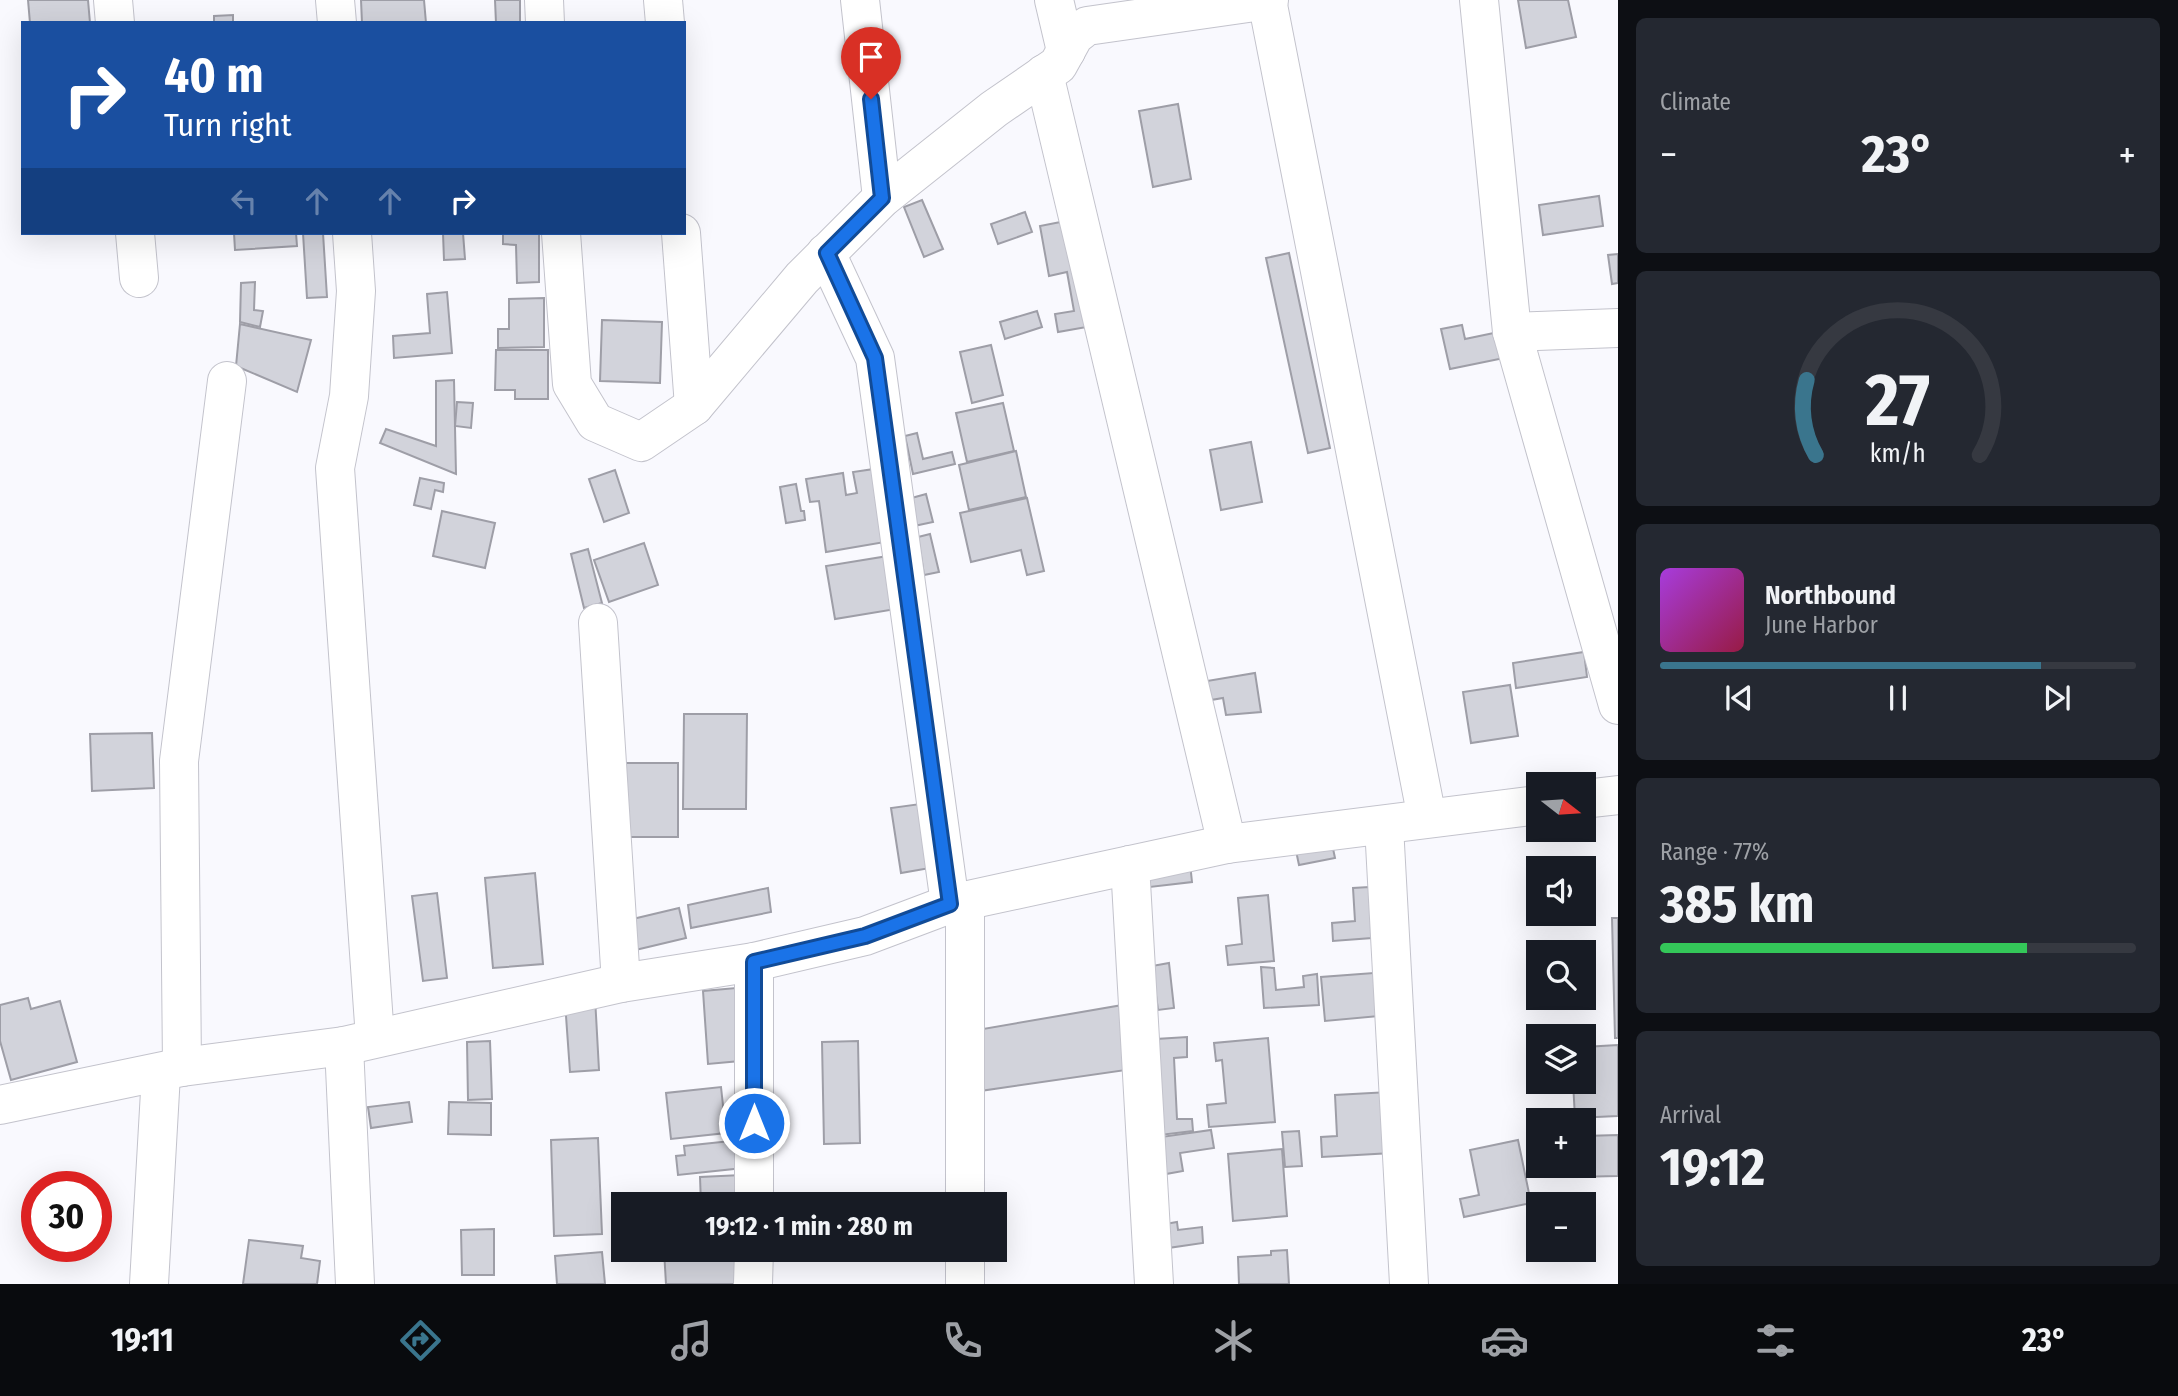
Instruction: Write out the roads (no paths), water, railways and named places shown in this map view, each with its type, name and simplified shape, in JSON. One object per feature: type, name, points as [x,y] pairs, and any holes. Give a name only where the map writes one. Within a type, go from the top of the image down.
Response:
[{"type":"street","points":[[113,0],[115,21]]},
{"type":"street","points":[[335,0],[337,21]]},
{"type":"street","points":[[544,0],[545,21]]},
{"type":"street","points":[[663,0],[665,21]]},
{"type":"street","points":[[860,0],[882,198]]},
{"type":"street","points":[[1054,0],[1055,63],[1227,844]]},
{"type":"street","points":[[1479,0],[1512,332],[1618,705]]},
{"type":"street","points":[[561,235],[572,384],[595,422],[641,442],[694,406],[827,253],[882,198],[1055,63],[1074,36],[1087,26],[1268,1],[1427,818]]},
{"type":"street","points":[[135,235],[139,278]]},
{"type":"street","points":[[352,235],[356,291],[349,396],[335,468],[359,1042],[355,1284]]},
{"type":"street","points":[[681,235],[694,406]]},
{"type":"street","points":[[827,253],[875,358],[958,902],[965,1192]]},
{"type":"street","points":[[1512,332],[1618,328]]},
{"type":"street","points":[[149,1284],[172,1071],[179,761],[227,381]]},
{"type":"street","points":[[598,623],[621,983]]},
{"type":"street","points":[[1596,798],[1618,795]]},
{"type":"street","points":[[0,1105],[172,1071],[359,1042],[621,983],[754,962],[865,936],[958,902],[1227,844],[1526,806]]},
{"type":"street","points":[[1384,826],[1409,1284]]},
{"type":"street","points":[[1130,865],[1154,1284]]},
{"type":"street","points":[[754,962],[754,1192]]},
{"type":"street","points":[[754,1262],[754,1284]]},
{"type":"street","points":[[965,1262],[965,1284]]}]
